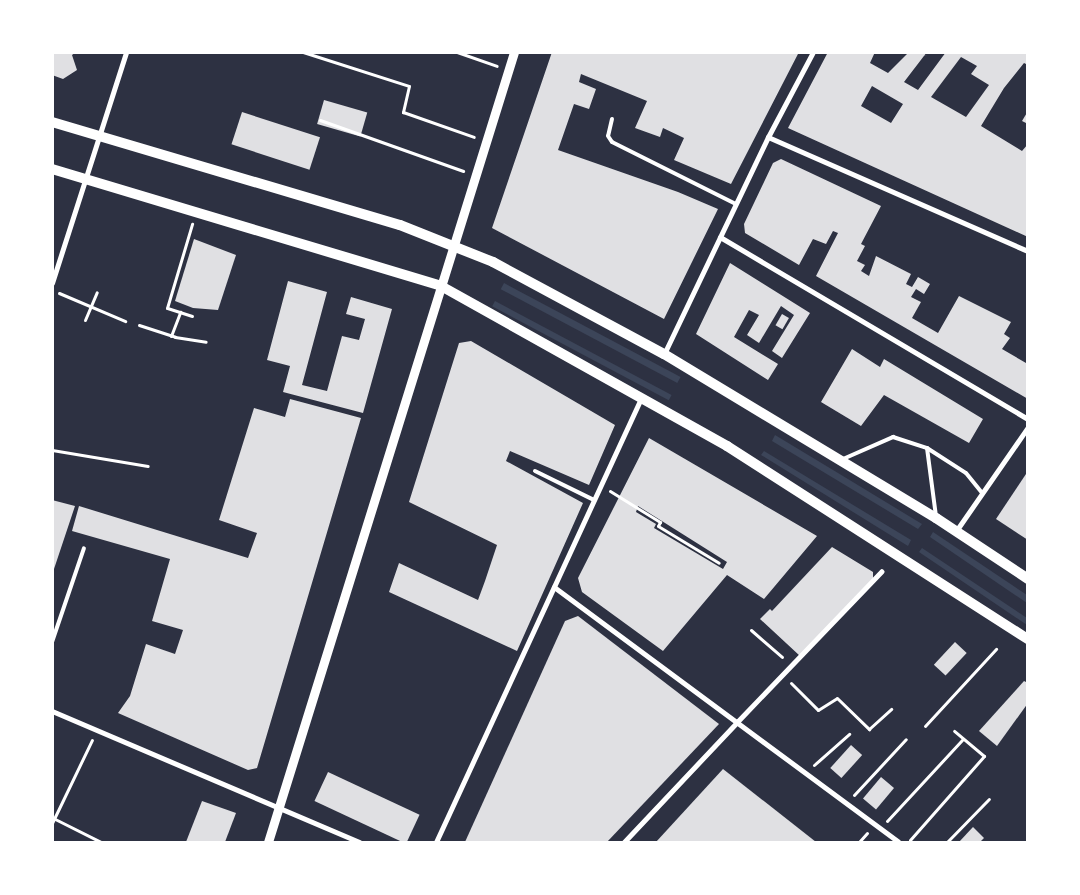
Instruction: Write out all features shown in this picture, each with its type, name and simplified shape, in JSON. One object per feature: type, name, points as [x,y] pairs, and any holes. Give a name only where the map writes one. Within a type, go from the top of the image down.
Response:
[{"type":"main road","points":[[52,122],[382,220],[455,244],[664,354],[936,518],[1028,579]]},
{"type":"main road","points":[[52,169],[441,286],[642,396],[744,457],[1028,639]]},
{"type":"street","points":[[52,283],[126,52]]},
{"type":"street","points":[[268,842],[514,52]]},
{"type":"street","points":[[664,354],[768,137],[813,52]]},
{"type":"street","points":[[768,137],[1028,251]]},
{"type":"street","points":[[720,237],[1028,419]]},
{"type":"street","points":[[436,842],[642,396]]},
{"type":"street","points":[[956,531],[1028,427]]},
{"type":"street","points":[[624,842],[881,572]]},
{"type":"street","points":[[554,587],[738,721],[898,842]]},
{"type":"street","points":[[52,711],[278,810],[360,842]]},
{"type":"lane","points":[[612,119],[608,136],[612,142],[736,204]]},
{"type":"lane","points":[[841,460],[893,437],[927,448],[966,474],[982,493]]},
{"type":"lane","points":[[927,448],[936,518]]},
{"type":"lane","points":[[535,471],[594,500]]},
{"type":"lane","points":[[52,642],[84,548]]},
{"type":"path","points":[[303,52],[409,86],[402,112],[487,142]]},
{"type":"path","points":[[457,52],[509,70]]},
{"type":"path","points":[[320,120],[476,175]]},
{"type":"path","points":[[192,316],[167,308],[196,212]]},
{"type":"path","points":[[52,291],[125,321]]},
{"type":"path","points":[[85,320],[97,292]]},
{"type":"path","points":[[171,336],[180,312]]},
{"type":"path","points":[[139,325],[171,336],[206,342]]},
{"type":"path","points":[[52,450],[148,466]]},
{"type":"path","points":[[600,485],[718,563]]},
{"type":"path","points":[[751,630],[791,666]]},
{"type":"path","points":[[925,726],[996,649]]},
{"type":"path","points":[[784,675],[818,710],[837,698],[869,729],[891,708]]},
{"type":"path","points":[[97,730],[54,821],[101,842]]},
{"type":"path","points":[[908,842],[984,756],[954,731]]},
{"type":"path","points":[[805,773],[849,734]]},
{"type":"path","points":[[846,804],[906,739]]},
{"type":"path","points":[[880,828],[963,739]]},
{"type":"path","points":[[947,842],[989,799]]},
{"type":"shaded area","points":[[504,283],[681,377],[677,383],[501,289]]},
{"type":"shaded area","points":[[495,301],[672,395],[669,400],[492,306]]},
{"type":"shaded area","points":[[775,435],[922,524],[918,529],[772,441]]},
{"type":"shaded area","points":[[764,451],[911,540],[908,546],[761,455]]},
{"type":"shaded area","points":[[933,532],[1027,595],[1027,603],[930,537]]},
{"type":"shaded area","points":[[922,548],[1027,618],[1027,625],[919,552]]},
{"type":"building","points":[[52,52],[76,52],[72,55],[77,70],[63,79],[52,75]]},
{"type":"building","points":[[552,52],[799,52],[731,184],[674,160],[684,138],[663,128],[660,137],[635,128],[647,101],[581,74],[579,82],[596,89],[589,109],[574,104],[558,150],[678,192],[718,209],[664,319],[492,228]]},
{"type":"building","points":[[828,52],[875,52],[870,63],[888,73],[909,52],[927,52],[904,82],[918,90],[946,52],[1028,52],[1028,65],[1024,63],[1004,88],[981,126],[1022,151],[1028,144],[1028,237],[788,128]],"holes":[[[961,57],[977,66],[971,74],[989,85],[966,117],[931,97]],[[872,86],[903,104],[891,123],[861,106]]]},
{"type":"building","points":[[324,100],[367,112],[360,136],[317,124]]},
{"type":"building","points":[[1028,111],[1028,124],[1022,121]]},
{"type":"building","points":[[242,112],[320,137],[309,170],[231,144]]},
{"type":"building","points":[[781,159],[881,206],[861,244],[865,246],[857,261],[865,265],[861,271],[869,276],[876,256],[911,274],[906,284],[912,287],[918,277],[930,284],[924,294],[916,289],[911,297],[921,302],[912,318],[938,333],[959,296],[1011,322],[1004,334],[1010,338],[1002,349],[1026,363],[1028,360],[1028,399],[816,276],[838,233],[833,231],[826,244],[813,239],[799,265],[745,233],[744,224],[773,163]]},
{"type":"building","points":[[194,239],[236,255],[218,310],[193,308],[175,301]]},
{"type":"building","points":[[730,263],[810,313],[782,358],[772,351],[794,315],[781,306],[759,343],[747,335],[759,315],[749,310],[734,337],[778,364],[768,380],[696,334]]},
{"type":"building","points":[[288,281],[327,292],[302,385],[327,391],[342,336],[359,340],[365,319],[346,314],[351,297],[392,309],[363,413],[283,392],[290,366],[267,360]]},
{"type":"building","points":[[782,314],[789,318],[782,329],[776,325]]},
{"type":"building","points":[[471,341],[615,425],[589,485],[510,451],[506,461],[583,503],[517,651],[389,592],[399,563],[478,600],[497,545],[409,502],[459,343]]},
{"type":"building","points":[[852,349],[880,367],[884,359],[983,419],[969,443],[884,395],[861,426],[821,402]]},
{"type":"building","points":[[290,399],[361,418],[257,768],[248,770],[118,713],[130,696],[146,644],[175,654],[183,630],[152,621],[170,559],[72,531],[79,506],[248,558],[257,533],[219,520],[254,408],[285,417]]},
{"type":"building","points":[[649,438],[817,536],[764,599],[727,575],[663,651],[582,592],[578,578]],"holes":[[[638,506],[727,562],[723,569],[654,528],[656,524],[636,512]]]},
{"type":"building","points":[[1028,471],[1028,540],[996,519]]},
{"type":"building","points":[[52,500],[75,506],[53,572],[52,572]]},
{"type":"building","points":[[832,547],[873,572],[873,579],[800,656],[760,619],[770,609],[772,611]]},
{"type":"building","points":[[578,616],[719,724],[607,842],[465,842],[565,621]]},
{"type":"building","points":[[955,642],[967,653],[946,676],[934,665]]},
{"type":"building","points":[[1024,681],[1028,683],[1028,703],[997,746],[979,731]]},
{"type":"building","points":[[851,745],[862,755],[841,778],[830,768]]},
{"type":"building","points":[[723,769],[816,842],[656,842]]},
{"type":"building","points":[[328,772],[420,815],[407,842],[402,842],[314,801]]},
{"type":"building","points":[[881,777],[894,788],[876,809],[863,798]]},
{"type":"building","points":[[202,801],[236,813],[225,842],[186,842]]},
{"type":"building","points":[[973,827],[984,838],[980,842],[959,842]]}]
